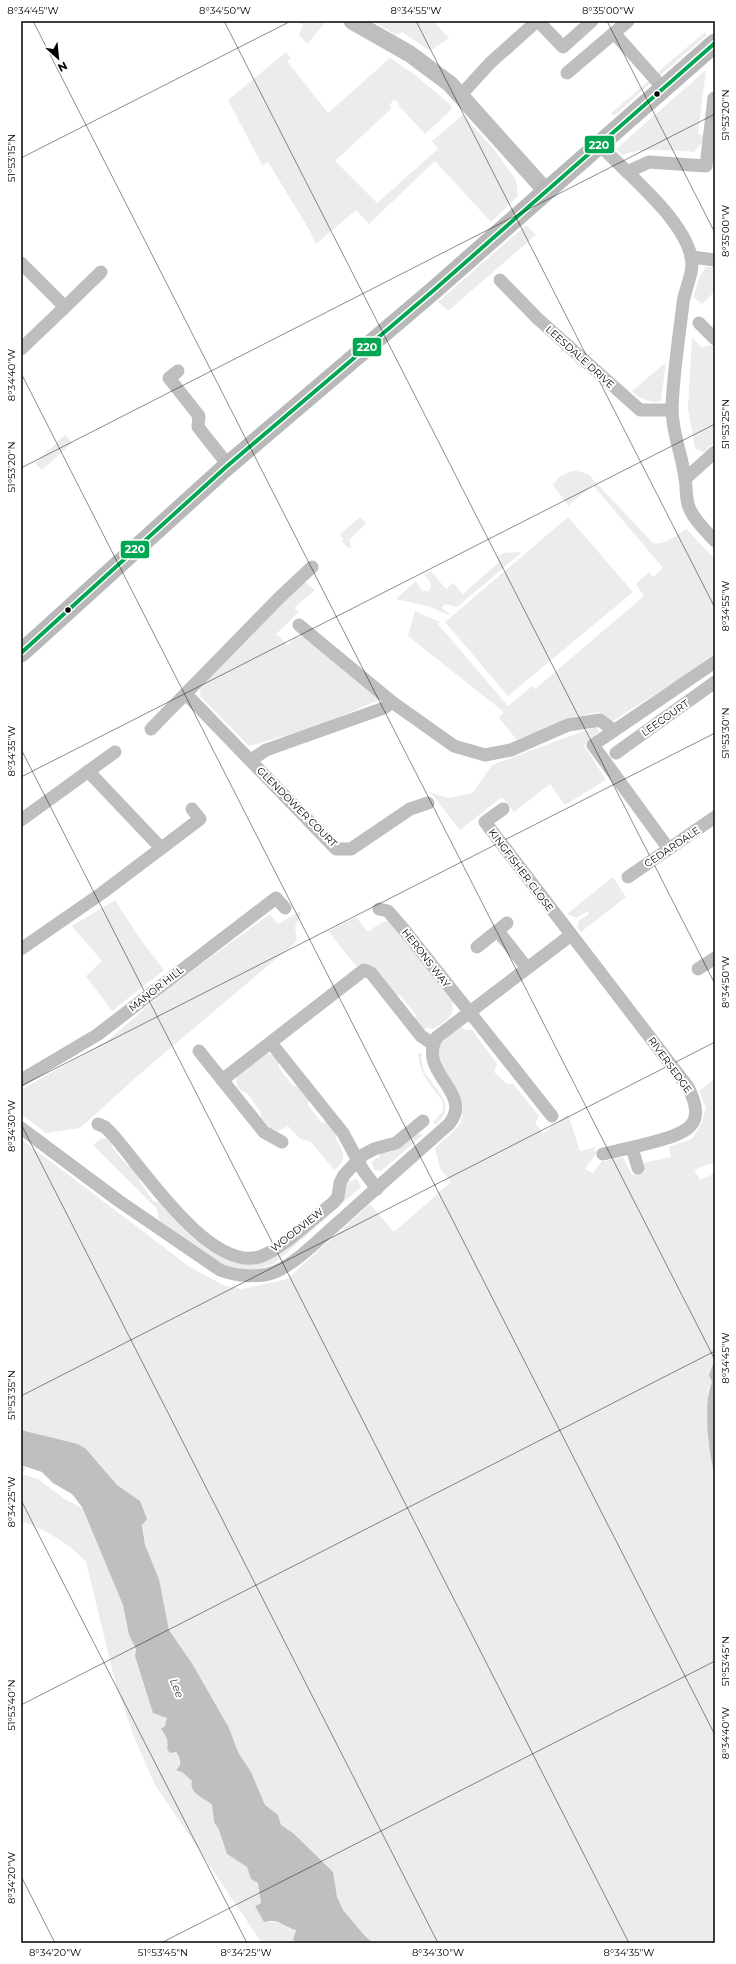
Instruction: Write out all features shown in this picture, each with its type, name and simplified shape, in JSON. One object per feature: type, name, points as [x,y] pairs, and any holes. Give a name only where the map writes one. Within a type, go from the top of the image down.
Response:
[{"type":"main road","points":[[21,653],[228,465],[406,314],[715,43]]},
{"type":"street","points":[[352,21],[410,54],[437,74],[460,96],[546,192]]},
{"type":"street","points":[[460,96],[490,63],[537,21],[563,47],[592,21]]},
{"type":"street","points":[[567,73],[628,21]]},
{"type":"street","points":[[614,33],[663,88]]},
{"type":"street","points":[[627,172],[649,162],[706,166],[714,98]]},
{"type":"street","points":[[599,144],[673,222],[686,242],[691,257],[691,268],[683,300],[672,410],[677,446],[685,479],[685,493],[689,509],[715,541]]},
{"type":"street","points":[[691,257],[715,260]]},
{"type":"street","points":[[21,263],[65,307]]},
{"type":"street","points":[[21,349],[101,272]]},
{"type":"street","name":"LEESDALE DRIVE","points":[[500,280],[537,318],[640,410],[672,410]]},
{"type":"street","points":[[700,323],[715,339]]},
{"type":"street","points":[[178,371],[169,378],[199,416],[198,427],[228,465]]},
{"type":"street","points":[[685,479],[715,452]]},
{"type":"street","points":[[150,729],[279,598],[312,568]]},
{"type":"street","points":[[299,625],[392,702],[454,746],[485,755],[511,750],[568,725],[600,720],[613,730]]},
{"type":"street","points":[[668,848],[593,745],[715,662]]},
{"type":"street","name":"LEECOURT","points":[[616,753],[715,682]]},
{"type":"street","points":[[682,685],[691,699]]},
{"type":"street","name":"GLENDOWER COURT","points":[[186,694],[336,849],[351,849],[410,809],[428,803]]},
{"type":"street","name":"GLENDOWER COURT","points":[[251,760],[266,750],[384,708],[392,702]]},
{"type":"street","points":[[21,820],[115,752]]},
{"type":"street","points":[[88,771],[160,848]]},
{"type":"street","points":[[21,949],[96,897],[200,819],[192,809]]},
{"type":"street","name":"KINGFISHER CLOSE","points":[[503,809],[485,822],[571,935]]},
{"type":"street","name":"CEDARDALE","points":[[628,877],[715,817]]},
{"type":"street","name":"MANOR HILL","points":[[21,1080],[103,1031],[276,898],[284,908]]},
{"type":"street","name":"HERONS WAY","points":[[379,908],[388,911],[398,922],[469,1013]]},
{"type":"street","points":[[477,947],[502,927],[527,968]]},
{"type":"street","points":[[21,1128],[119,1201],[220,1270],[233,1275],[261,1275],[275,1272],[288,1265],[377,1189],[455,1117],[457,1108],[452,1093],[432,1062],[433,1044],[437,1037],[571,935]]},
{"type":"street","name":"RIVERSEDGE","points":[[571,935],[688,1087],[694,1098],[696,1109],[692,1123],[687,1130],[678,1135],[632,1148],[603,1154]]},
{"type":"street","points":[[698,969],[715,958]]},
{"type":"street","points":[[222,1080],[364,970],[371,973],[421,1036],[433,1044]]},
{"type":"street","points":[[469,1013],[552,1116]]},
{"type":"street","points":[[271,1043],[343,1133],[377,1189]]},
{"type":"street","points":[[199,1051],[264,1132],[282,1142]]},
{"type":"street","name":"WOODVIEW","points":[[98,1124],[105,1127],[112,1134],[161,1195],[192,1228],[222,1249],[241,1257],[258,1257],[282,1244],[333,1203],[338,1197],[340,1183],[344,1175],[363,1155],[374,1149],[396,1143],[423,1121]]},
{"type":"street","points":[[632,1148],[638,1168]]},
{"type":"shaded area","points":[[296,21],[316,21],[324,24],[307,44],[299,35],[303,24],[296,23]]},
{"type":"shaded area","points":[[373,21],[433,21],[449,38],[429,50],[402,32],[396,35]]},
{"type":"shaded area","points":[[705,32],[707,35],[657,78],[654,75]]},
{"type":"shaded area","points":[[286,52],[291,58],[287,61],[328,113],[390,58],[414,74],[452,106],[450,111],[425,134],[400,107],[397,101],[393,100],[390,105],[391,109],[335,161],[377,203],[438,149],[432,141],[463,115],[493,148],[516,180],[518,196],[491,222],[435,161],[369,224],[356,210],[316,244],[310,231],[268,162],[262,165],[228,100]]},
{"type":"shaded area","points":[[706,70],[698,134],[703,135],[703,142],[694,152],[649,150],[622,155],[616,149]]},
{"type":"shaded area","points":[[651,79],[653,81],[614,116],[611,113]]},
{"type":"shaded area","points":[[526,225],[536,235],[448,311],[438,302]]},
{"type":"shaded area","points":[[706,267],[715,267],[715,291],[702,304],[693,297],[700,276]]},
{"type":"shaded area","points":[[692,337],[702,348],[710,345],[715,346],[715,442],[704,452],[695,449],[688,408]]},
{"type":"shaded area","points":[[666,362],[661,401],[653,402],[646,400],[632,391]]},
{"type":"shaded area","points":[[65,435],[72,443],[42,470],[35,463]]},
{"type":"shaded area","points":[[572,471],[588,474],[653,543],[662,543],[675,537],[686,529],[715,559],[715,653],[682,677],[613,721],[599,712],[571,718],[517,740],[499,718],[504,712],[408,636],[415,611],[440,622],[438,624],[508,706],[532,686],[535,689],[644,596],[636,584],[649,572],[653,577],[663,568],[593,485],[568,506],[553,485],[560,476]]},
{"type":"shaded area","points":[[360,517],[366,523],[350,539],[351,548],[348,548],[342,541],[343,539],[340,534]]},
{"type":"shaded area","points":[[568,517],[633,592],[508,696],[445,622]]},
{"type":"shaded area","points":[[504,553],[521,553],[457,607],[445,604],[442,608],[450,614],[448,615],[430,607],[396,599],[416,581],[422,591],[428,591],[431,587],[430,581],[424,575],[431,571],[446,589],[453,583],[463,594],[499,562],[497,557]]},
{"type":"shaded area","points":[[305,582],[315,590],[294,608],[299,612],[276,634],[288,645],[294,638],[304,636],[381,699],[318,726],[249,746],[200,696],[201,685],[300,585]]},
{"type":"shaded area","points":[[597,726],[599,732],[584,745],[606,780],[565,805],[550,784],[514,812],[502,797],[460,830],[430,792],[448,798],[473,793],[492,765]]},
{"type":"shaded area","points":[[613,877],[626,897],[581,932],[577,927],[579,924],[578,921],[589,914],[588,911],[576,918],[567,914]]},
{"type":"shaded area","points":[[115,900],[140,939],[164,970],[112,1011],[86,976],[102,961],[72,926]]},
{"type":"shaded area","points":[[300,911],[300,916],[295,927],[297,941],[141,1073],[80,1128],[46,1133],[21,1114],[21,1090],[107,1041],[169,988],[270,914],[278,924]]},
{"type":"shaded area","points":[[356,917],[368,932],[382,922],[389,921],[455,1002],[452,1004],[453,1008],[450,1016],[440,1025],[432,1029],[427,1027],[424,1030],[415,1019],[416,1015],[400,995],[396,995],[372,966],[356,966],[328,931]]},
{"type":"shaded area","points":[[462,1027],[464,1030],[472,1030],[497,1064],[494,1072],[507,1084],[513,1084],[539,1116],[535,1123],[543,1133],[568,1114],[580,1151],[597,1147],[594,1151],[599,1150],[585,1169],[593,1173],[601,1162],[623,1157],[632,1175],[645,1172],[643,1163],[671,1157],[669,1147],[692,1139],[702,1123],[706,1108],[699,1091],[715,1078],[715,1162],[694,1170],[700,1180],[715,1173],[715,1359],[712,1382],[708,1389],[708,1441],[715,1474],[715,1943],[373,1943],[364,1935],[343,1910],[337,1897],[332,1872],[293,1833],[281,1825],[278,1815],[265,1805],[251,1772],[238,1752],[229,1728],[193,1665],[169,1630],[159,1579],[145,1545],[140,1501],[117,1485],[86,1449],[78,1444],[21,1430],[21,1139],[190,1267],[223,1285],[241,1289],[287,1279],[370,1204],[394,1232],[451,1182],[440,1168],[435,1148],[460,1124],[462,1118],[462,1102],[459,1093],[440,1061],[439,1052],[443,1041],[450,1034]]},
{"type":"shaded area","points":[[268,1053],[279,1062],[279,1068],[293,1086],[299,1086],[309,1099],[308,1105],[321,1122],[328,1123],[337,1134],[335,1138],[343,1151],[343,1159],[334,1170],[311,1142],[299,1138],[288,1126],[278,1131],[271,1129],[261,1117],[261,1112],[246,1092],[241,1091],[237,1086],[237,1075]]},
{"type":"shaded area","points":[[418,1053],[421,1053],[425,1072],[441,1095],[446,1107],[442,1119],[435,1125],[433,1122],[440,1115],[443,1104],[442,1100],[429,1083],[420,1067]]},
{"type":"shaded area","points":[[415,1133],[423,1135],[381,1171],[374,1170],[372,1162],[376,1158],[379,1158],[380,1153],[391,1152]]},
{"type":"shaded area","points":[[107,1138],[113,1141],[112,1147],[127,1165],[132,1166],[140,1177],[140,1182],[154,1202],[159,1202],[179,1225],[205,1247],[219,1256],[233,1262],[248,1264],[263,1262],[276,1254],[280,1255],[306,1234],[307,1230],[345,1184],[348,1184],[348,1181],[357,1179],[361,1187],[275,1263],[258,1268],[242,1269],[213,1259],[159,1220],[157,1209],[93,1145],[100,1139]]},
{"type":"shaded area","points":[[21,1465],[26,1467],[22,1474],[38,1479],[65,1499],[82,1508],[123,1605],[129,1635],[136,1649],[135,1656],[153,1712],[167,1718],[166,1740],[180,1759],[179,1767],[182,1772],[192,1781],[191,1787],[196,1793],[212,1805],[214,1822],[219,1830],[227,1854],[247,1867],[251,1879],[258,1883],[261,1903],[255,1906],[268,1922],[284,1923],[288,1928],[296,1930],[294,1941],[298,1943],[262,1943],[155,1785],[134,1737],[116,1685],[86,1562],[73,1550],[56,1538],[21,1521]]},
{"type":"water","points":[[715,1359],[715,1474],[710,1454],[707,1414],[709,1390],[712,1382],[709,1375]]},
{"type":"water","name":"Lee","points":[[21,1430],[78,1444],[86,1449],[117,1485],[140,1501],[147,1519],[142,1525],[145,1545],[159,1579],[169,1630],[193,1665],[229,1728],[238,1752],[251,1772],[265,1805],[278,1815],[281,1825],[293,1833],[333,1872],[337,1897],[343,1910],[364,1935],[373,1943],[298,1943],[293,1940],[296,1930],[274,1921],[264,1922],[255,1906],[261,1903],[258,1883],[251,1879],[247,1867],[227,1854],[219,1830],[214,1822],[212,1805],[192,1789],[192,1781],[182,1772],[176,1770],[180,1766],[180,1759],[176,1752],[170,1753],[167,1749],[167,1739],[161,1729],[165,1726],[167,1718],[153,1713],[135,1656],[136,1649],[129,1635],[123,1605],[82,1507],[72,1494],[53,1483],[42,1472],[21,1465]]},
{"type":"transit line","name":"220","points":[[21,653],[226,467],[434,290],[715,43]]}]
